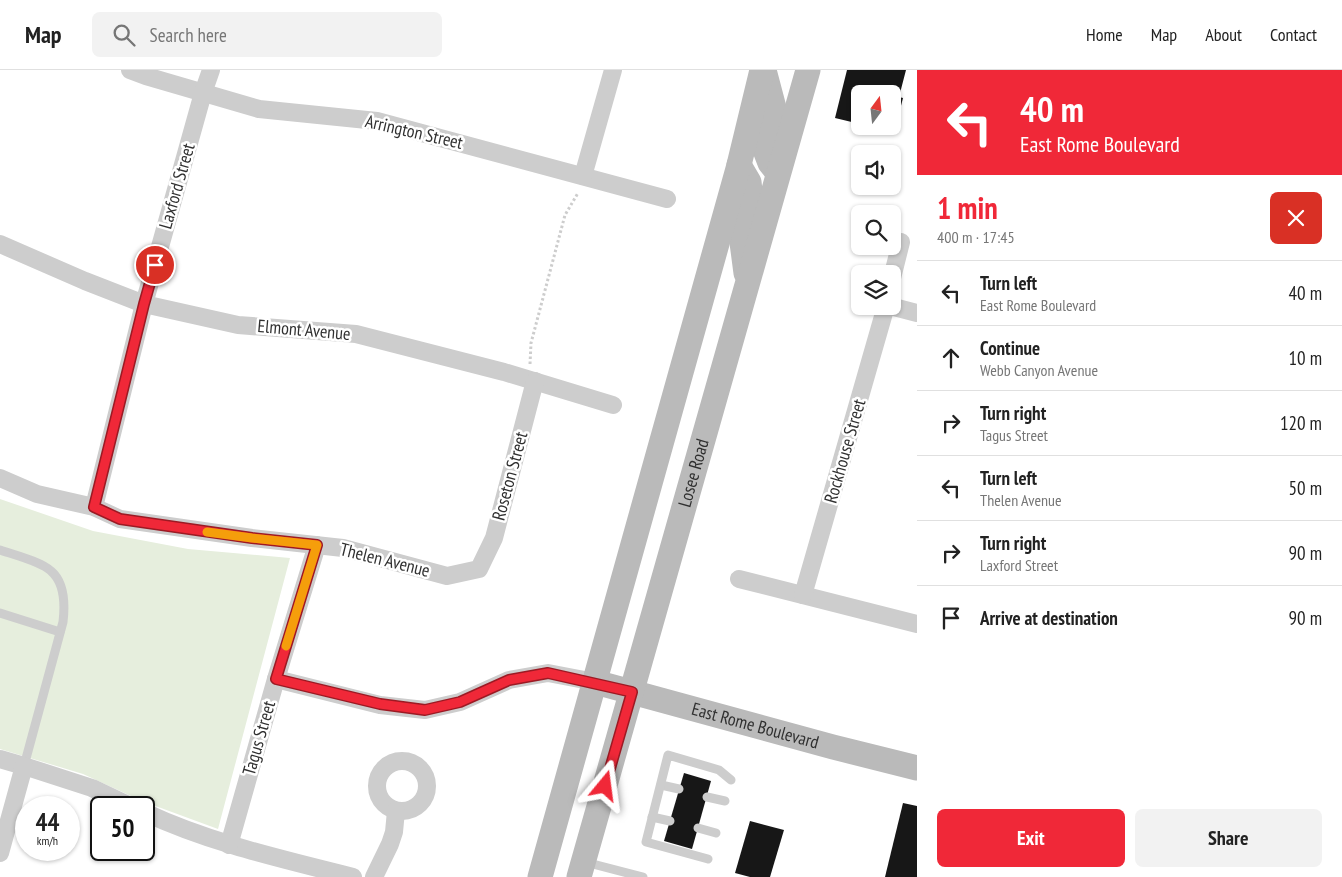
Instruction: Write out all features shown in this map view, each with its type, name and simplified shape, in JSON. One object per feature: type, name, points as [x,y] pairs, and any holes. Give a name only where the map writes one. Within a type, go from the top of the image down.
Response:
[{"type":"main road","points":[[540,877],[739,164],[763,70]]},
{"type":"main road","points":[[763,70],[774,108],[765,150],[770,163],[778,173]]},
{"type":"main road","name":"Losee Road","points":[[582,869],[808,70]]},
{"type":"main road","points":[[739,164],[749,182],[750,191],[741,235],[747,282]]},
{"type":"main road","name":"East Rome Boulevard","points":[[595,682],[917,768]]},
{"type":"street","name":"Arrington Street","points":[[130,70],[259,109],[377,121],[667,198]]},
{"type":"street","name":"Laxford Street","points":[[94,507],[144,304],[211,70]]},
{"type":"street","points":[[583,176],[613,70]]},
{"type":"street","name":"Elmont Avenue","points":[[0,244],[144,304],[238,325],[356,334],[613,404]]},
{"type":"street","points":[[901,309],[917,313]]},
{"type":"street","name":"Rockhouse Street","points":[[803,595],[883,315]]},
{"type":"street","name":"Roseton Street","points":[[479,569],[494,538],[534,381]]},
{"type":"street","name":"Thelen Avenue","points":[[0,478],[36,494],[94,507],[120,519],[252,538],[343,548],[447,576],[479,569]]},
{"type":"street","name":"Tagus Street","points":[[229,845],[276,679],[317,545]]},
{"type":"street","points":[[739,579],[917,624]]},
{"type":"street","points":[[276,679],[380,704],[425,710],[460,702],[509,680],[548,673],[595,682]]},
{"type":"street","points":[[0,759],[92,788],[109,796]]},
{"type":"street","points":[[0,853],[24,766]]},
{"type":"street","points":[[374,877],[394,832],[396,811]]},
{"type":"street","points":[[155,817],[229,845],[353,877]]},
{"type":"lane","points":[[0,550],[40,564],[50,570],[57,578],[62,592],[64,608],[60,632],[24,766]]},
{"type":"lane","points":[[0,613],[60,632]]},
{"type":"lane","points":[[708,859],[646,842],[668,755],[719,770],[731,780]]},
{"type":"lane","points":[[661,784],[679,790]]},
{"type":"lane","points":[[707,797],[725,801]]},
{"type":"lane","points":[[652,817],[670,822]]},
{"type":"lane","points":[[698,828],[716,833]]},
{"type":"lane","points":[[582,869],[643,877]]},
{"type":"path","points":[[534,381],[529,363],[531,343],[565,215],[579,191],[583,176]]},
{"type":"green space","points":[[0,499],[93,531],[188,549],[290,558],[218,829],[155,806],[155,796],[131,796],[83,774],[0,749]]},
{"type":"building","points":[[847,70],[906,70],[901,89],[901,85],[851,85],[851,122],[835,118]]},
{"type":"building","points":[[684,773],[711,781],[692,849],[664,841]]},
{"type":"building","points":[[903,803],[917,806],[917,877],[885,877]]},
{"type":"building","points":[[750,821],[784,830],[770,877],[750,877],[735,873]]},
{"type":"slow traffic","points":[[207,532],[317,545],[286,646]]},
{"type":"route","points":[[155,265],[94,507],[120,519],[252,538],[317,545],[276,679],[380,704],[425,710],[460,702],[509,680],[548,673],[595,682],[632,692],[605,786]]}]
